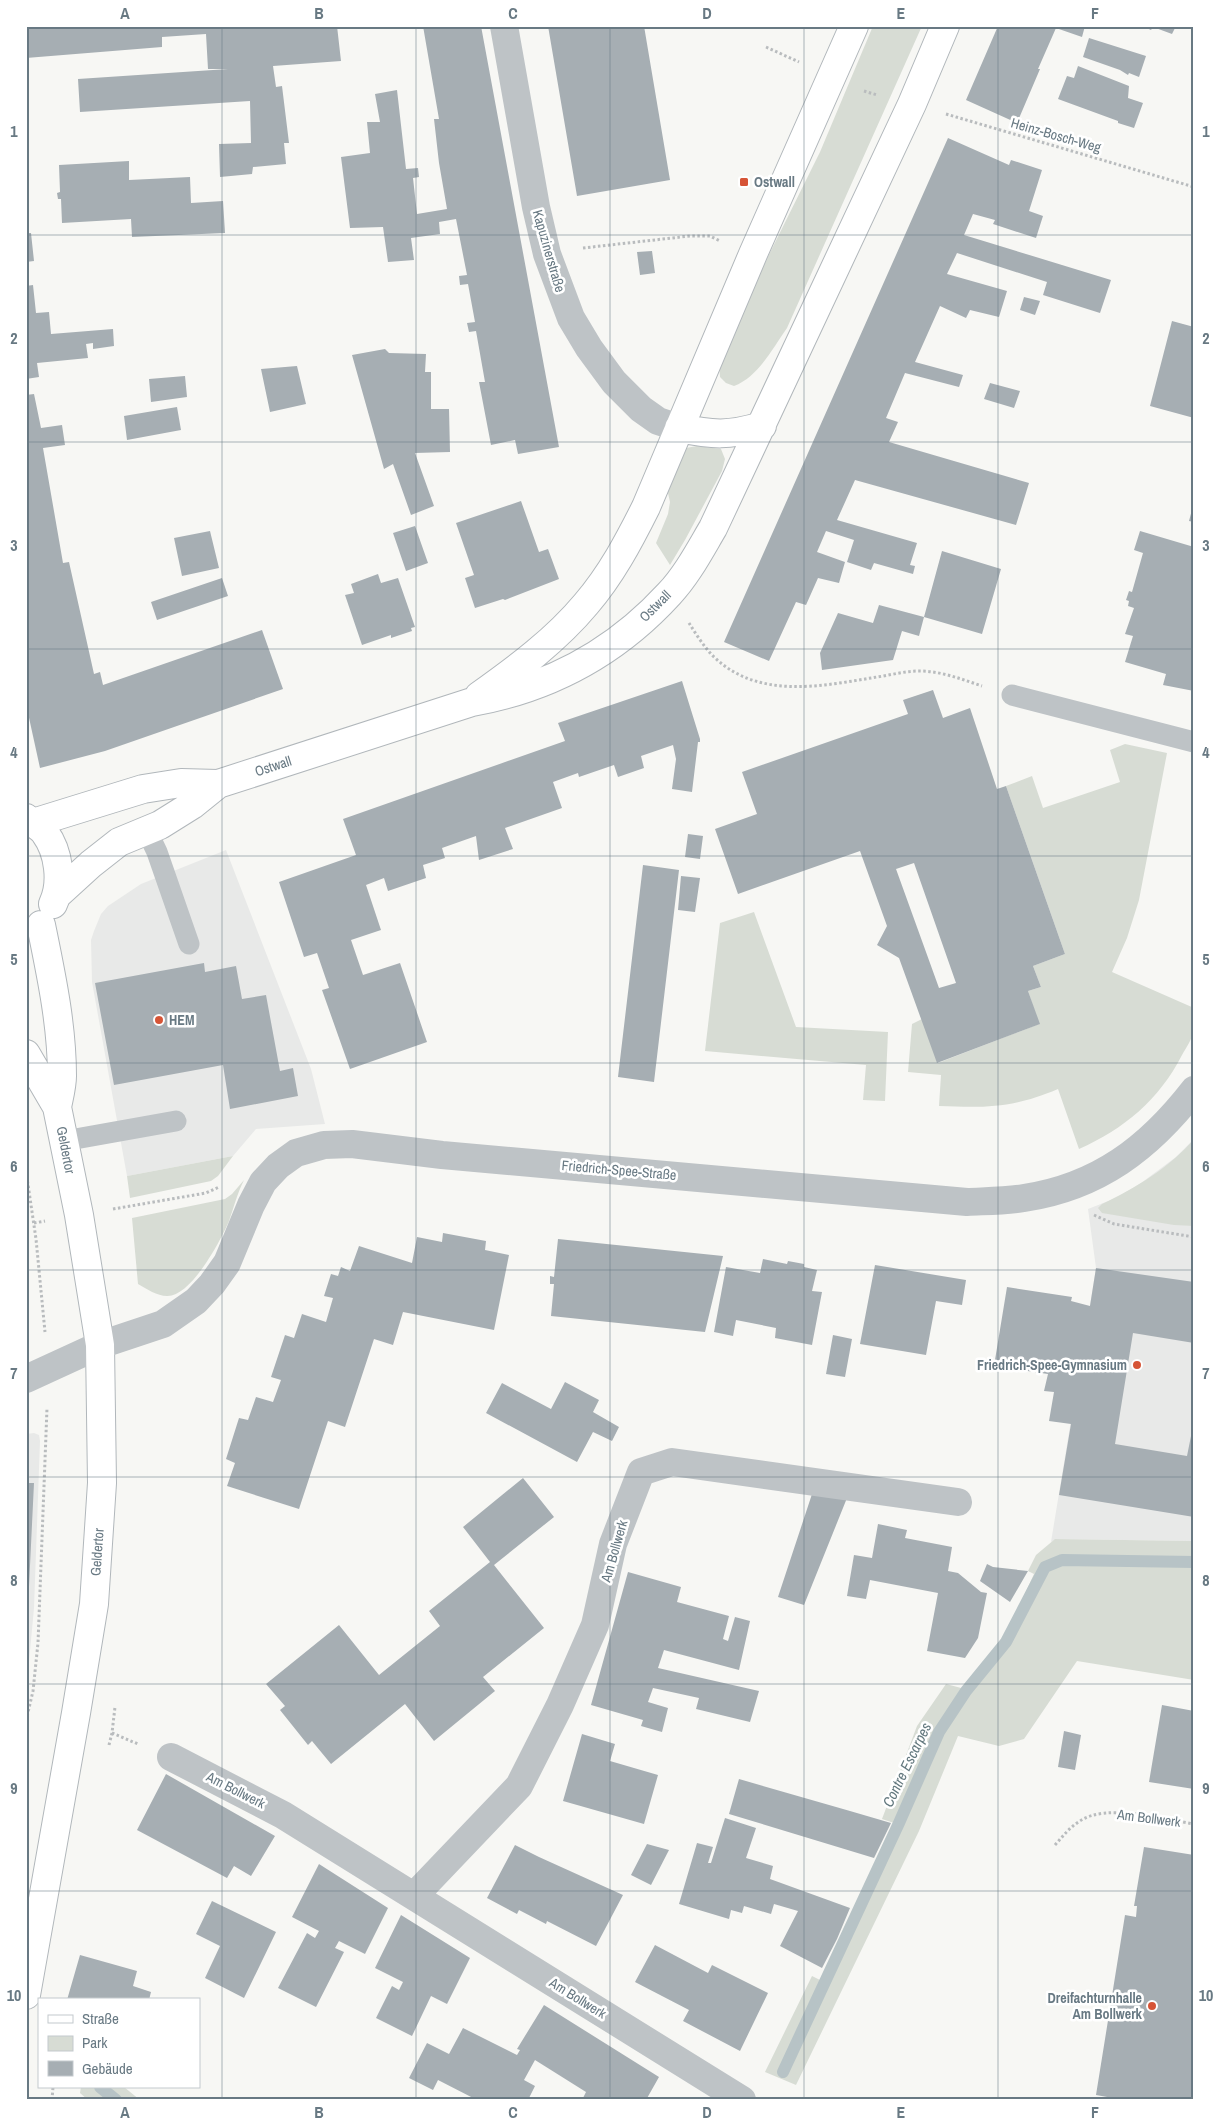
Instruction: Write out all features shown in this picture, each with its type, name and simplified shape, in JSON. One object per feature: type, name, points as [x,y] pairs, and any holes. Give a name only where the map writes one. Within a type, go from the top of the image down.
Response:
[{"type":"main road","name":"Ostwall","points":[[472,702],[555,637],[586,604],[610,572],[630,538],[646,507],[753,254],[854,26]]},
{"type":"main road","name":"Ostwall","points":[[29,821],[143,789],[181,783],[218,784],[472,702],[504,696],[539,685],[592,659],[634,627],[669,594],[691,565],[713,528],[912,104],[945,26]]},
{"type":"main road","points":[[679,428],[709,434],[737,434],[762,426]]},
{"type":"main road","name":"Ostwall","points":[[57,896],[90,864],[119,842],[147,831],[192,806],[218,784]]},
{"type":"main road","points":[[29,821],[44,832],[54,851],[59,873],[57,896],[33,931]]},
{"type":"main road","name":"Geldertor","points":[[33,931],[55,997],[62,1078],[57,1107]]},
{"type":"main road","name":"Geldertor","points":[[26,1054],[57,1107],[79,1215],[100,1345],[102,1483],[94,1604],[26,1995]]},
{"type":"street","name":"Kapuzinerstraße","points":[[504,26],[536,207],[547,254],[564,302],[590,348],[614,382],[641,409],[658,421],[679,428]]},
{"type":"street","name":"Friedrich-Spee-Straße","points":[[37,1374],[100,1345],[163,1324],[196,1301],[212,1284],[227,1263],[251,1205],[263,1182],[278,1166],[296,1153],[324,1145],[352,1144],[442,1155],[967,1202],[1023,1199],[1076,1185],[1092,1179],[1113,1167],[1133,1153],[1171,1117],[1194,1090]]},
{"type":"street","name":"Am Bollwerk","points":[[415,1895],[519,1786],[560,1705],[595,1625],[613,1544],[640,1472],[672,1462],[958,1502]]},
{"type":"street","name":"Am Bollwerk","points":[[171,1757],[283,1815],[415,1895],[742,2100]]},
{"type":"lane","points":[[1012,695],[1194,742]]},
{"type":"lane","points":[[147,831],[157,852],[189,944]]},
{"type":"lane","points":[[64,1141],[176,1122]]},
{"type":"path","name":"Heinz-Bosch-Weg","points":[[912,104],[1194,188]]},
{"type":"path","points":[[577,248],[690,236],[710,236],[753,254]]},
{"type":"path","points":[[669,594],[712,656],[728,668],[765,685],[815,687],[917,671],[930,671],[1012,695]]},
{"type":"path","points":[[26,1171],[34,1223],[37,1374],[38,1643],[33,1691],[26,1721]]},
{"type":"path","points":[[1076,1185],[1091,1214],[1102,1220],[1114,1224],[1194,1238]]},
{"type":"path","points":[[34,1223],[206,1192],[222,1186]]},
{"type":"path","points":[[76,1713],[112,1733],[171,1757]]},
{"type":"path","name":"Am Bollwerk","points":[[1055,1845],[1068,1829],[1081,1819],[1097,1814],[1117,1812],[1194,1824]]},
{"type":"shaded area","points":[[226,850],[311,1069],[325,1124],[256,1129],[233,1156],[127,1176],[92,982],[91,940],[101,914],[108,906],[141,884]]},
{"type":"shaded area","name":"Friedrich-Spee-Gymnasium","points":[[1194,1139],[1194,1541],[1056,1539],[1051,1542],[1096,1268],[1088,1209],[1116,1198],[1141,1183],[1176,1157]]},
{"type":"shaded area","points":[[34,1433],[39,1435],[40,1441],[34,1608],[27,1683],[26,1434]]},
{"type":"green space","points":[[873,26],[922,26],[787,328],[758,369],[743,382],[734,386],[726,383],[720,377],[719,362],[740,313],[820,152]]},
{"type":"green space","points":[[697,446],[721,449],[725,459],[722,471],[670,565],[656,543],[668,514],[670,475],[678,455],[686,448]]},
{"type":"green space","points":[[1125,744],[1167,753],[1139,900],[1127,938],[1112,972],[1194,1008],[1194,1031],[1173,1071],[1151,1099],[1139,1111],[1111,1132],[1079,1149],[1058,1089],[1027,1100],[986,1107],[939,1106],[941,1075],[908,1072],[912,1024],[922,1019],[938,1063],[1039,1024],[1028,991],[1041,987],[1033,966],[1065,954],[1006,786],[1032,776],[1043,808],[1120,782],[1110,750]]},
{"type":"green space","points":[[754,912],[796,1027],[888,1032],[885,1101],[863,1100],[866,1065],[705,1051],[720,923]]},
{"type":"green space","points":[[1194,1139],[1194,1226],[1174,1225],[1102,1213],[1098,1208],[1152,1176],[1174,1159]]},
{"type":"green space","points":[[233,1156],[218,1176],[211,1181],[130,1198],[127,1176]]},
{"type":"green space","points":[[244,1180],[229,1221],[219,1241],[204,1266],[186,1287],[176,1294],[163,1296],[138,1284],[132,1218],[225,1199]]},
{"type":"green space","points":[[1055,1539],[1194,1541],[1194,1680],[1077,1661],[1024,1739],[999,1746],[958,1736],[919,1831],[796,2085],[765,2072],[812,1976],[822,1981],[897,1824],[882,1819],[917,1726],[946,1684],[965,1689],[1004,1639],[1034,1574],[1028,1571],[1036,1555]]},
{"type":"green space","points":[[81,2088],[125,2088],[140,2100],[88,2100],[80,2093]]},
{"type":"building","points":[[26,26],[337,26],[341,61],[273,66],[276,87],[282,86],[289,143],[284,143],[286,164],[253,167],[252,174],[220,177],[219,144],[251,143],[250,101],[80,112],[78,79],[228,69],[208,69],[206,34],[162,37],[162,47],[26,58]]},
{"type":"building","points":[[423,26],[481,26],[559,447],[518,454],[515,440],[491,445],[479,382],[485,382],[476,331],[469,332],[467,323],[475,322],[468,284],[460,285],[459,276],[467,275],[456,219],[439,222],[440,234],[411,238],[414,260],[388,262],[383,227],[350,228],[341,157],[370,153],[367,122],[380,122],[375,94],[397,90],[406,169],[418,168],[419,177],[413,178],[417,214],[447,209],[434,119],[439,119]]},
{"type":"building","points":[[548,26],[644,26],[670,180],[577,196]]},
{"type":"building","points":[[998,26],[1085,26],[1082,37],[1056,28],[1017,123],[966,100]]},
{"type":"building","points":[[1142,26],[1176,26],[1172,34],[1153,27],[1151,30]]},
{"type":"building","points":[[1089,38],[1146,56],[1139,77],[1129,73],[1128,75],[1120,70],[1083,57]]},
{"type":"building","points":[[1078,66],[1129,86],[1128,98],[1143,103],[1134,128],[1058,99],[1067,76],[1074,78]]},
{"type":"building","points":[[948,138],[1009,165],[1011,160],[1042,170],[1029,211],[1043,216],[1036,238],[993,224],[995,220],[973,214],[964,235],[1111,280],[1100,313],[1043,295],[1047,282],[957,253],[947,274],[1007,291],[999,317],[970,310],[966,318],[940,306],[915,362],[963,375],[959,387],[905,373],[886,418],[898,422],[889,442],[1029,483],[1016,525],[855,480],[837,520],[917,543],[910,565],[915,566],[913,574],[874,563],[871,570],[847,562],[854,540],[826,531],[817,552],[845,562],[839,583],[818,578],[806,605],[796,602],[769,661],[724,642]]},
{"type":"building","points":[[129,161],[129,180],[190,177],[191,203],[223,201],[225,233],[132,237],[131,219],[62,223],[61,199],[58,199],[57,193],[60,192],[59,165]]},
{"type":"building","points":[[26,233],[31,233],[34,261],[26,262]]},
{"type":"building","points":[[652,251],[655,273],[640,275],[637,252]]},
{"type":"building","points":[[33,285],[36,313],[49,312],[51,334],[113,329],[114,346],[93,349],[93,343],[86,344],[88,358],[37,363],[39,377],[26,379],[26,286]]},
{"type":"building","points":[[1024,297],[1040,301],[1035,315],[1020,310]]},
{"type":"building","points":[[1172,321],[1194,327],[1194,418],[1150,406]]},
{"type":"building","points":[[385,349],[389,353],[426,354],[425,372],[431,372],[431,409],[449,409],[450,452],[415,453],[434,506],[411,515],[393,464],[384,469],[352,355]]},
{"type":"building","points":[[297,366],[306,404],[270,412],[261,369]]},
{"type":"building","points":[[185,376],[187,397],[151,402],[149,379]]},
{"type":"building","points":[[990,383],[1020,391],[1014,408],[984,399]]},
{"type":"building","points":[[34,394],[41,428],[62,425],[65,445],[43,448],[63,563],[69,562],[94,674],[100,672],[103,685],[262,630],[283,689],[105,751],[40,768],[26,704],[26,395]]},
{"type":"building","points":[[177,407],[181,430],[127,440],[124,416]]},
{"type":"building","points":[[521,501],[539,552],[548,549],[559,579],[505,600],[475,608],[465,578],[474,575],[456,523]]},
{"type":"building","points":[[1194,506],[1194,522],[1189,521]]},
{"type":"building","points":[[415,526],[428,563],[406,571],[393,533]]},
{"type":"building","points":[[210,531],[219,568],[182,576],[174,538]]},
{"type":"building","points":[[1140,531],[1194,547],[1194,691],[1163,685],[1166,674],[1125,662],[1133,636],[1125,634],[1134,608],[1128,606],[1129,601],[1126,600],[1129,591],[1132,592],[1143,553],[1134,550]]},
{"type":"building","points":[[942,551],[1001,569],[982,634],[924,617]]},
{"type":"building","points":[[378,574],[381,583],[398,578],[415,627],[411,628],[412,631],[391,638],[391,635],[362,645],[345,595],[354,593],[351,584]]},
{"type":"building","points":[[222,578],[228,596],[157,620],[151,602]]},
{"type":"building","points":[[879,605],[924,617],[919,636],[902,631],[893,660],[822,670],[820,653],[838,613],[873,623]]},
{"type":"building","points":[[682,681],[700,739],[700,742],[698,742],[692,792],[672,789],[676,759],[673,745],[641,756],[644,768],[618,777],[614,765],[579,777],[578,773],[553,782],[562,808],[505,828],[513,849],[479,860],[476,836],[442,848],[445,858],[423,865],[426,878],[388,891],[384,878],[366,885],[381,930],[351,940],[363,975],[400,963],[427,1042],[350,1069],[322,990],[329,988],[317,953],[304,957],[279,882],[356,855],[343,819],[565,741],[558,723]]},
{"type":"building","points":[[933,690],[943,718],[970,708],[997,789],[1006,786],[1065,954],[1033,966],[1041,987],[1028,991],[1040,1024],[937,1063],[899,958],[877,945],[887,926],[860,851],[738,894],[715,829],[757,814],[742,772],[908,714],[903,700]],"holes":[[[914,863],[956,983],[939,988],[896,869]]]},
{"type":"building","points":[[688,834],[703,836],[700,859],[685,857]]},
{"type":"building","points":[[643,865],[679,870],[654,1082],[618,1077]]},
{"type":"building","points":[[681,876],[700,878],[695,912],[678,910]]},
{"type":"building","points":[[204,963],[205,972],[236,966],[242,999],[266,995],[280,1071],[293,1068],[298,1096],[230,1109],[223,1065],[114,1085],[95,983]]},
{"type":"building","points":[[443,1233],[486,1241],[485,1250],[509,1255],[494,1330],[403,1312],[393,1345],[374,1339],[345,1427],[328,1421],[299,1509],[227,1486],[235,1463],[226,1459],[239,1418],[248,1420],[256,1397],[273,1402],[281,1380],[271,1377],[285,1335],[294,1338],[302,1314],[326,1322],[333,1298],[324,1296],[331,1274],[338,1276],[341,1267],[350,1271],[359,1246],[412,1263],[417,1237],[442,1242]]},
{"type":"building","points":[[558,1239],[723,1256],[705,1332],[551,1316],[554,1284],[550,1284],[550,1276],[554,1277]]},
{"type":"building","points":[[763,1259],[787,1264],[788,1261],[804,1264],[804,1267],[817,1270],[812,1291],[822,1292],[812,1345],[775,1338],[776,1328],[736,1320],[733,1336],[714,1332],[726,1267],[760,1273]]},
{"type":"building","points":[[875,1265],[966,1280],[962,1305],[936,1301],[926,1355],[860,1344]]},
{"type":"building","points":[[1096,1268],[1194,1282],[1194,1343],[1133,1333],[1115,1444],[1187,1456],[1194,1421],[1194,1517],[1059,1495],[1071,1424],[1049,1421],[1054,1392],[1044,1391],[1048,1374],[994,1366],[1007,1287],[1072,1297],[1071,1301],[1090,1306]]},
{"type":"building","points":[[833,1335],[852,1339],[845,1377],[826,1374]]},
{"type":"building","points":[[565,1382],[599,1400],[593,1412],[619,1427],[612,1441],[593,1432],[577,1462],[486,1413],[502,1383],[551,1409]]},
{"type":"building","points":[[523,1478],[554,1517],[494,1565],[544,1628],[483,1677],[495,1691],[434,1741],[405,1704],[331,1764],[312,1741],[308,1745],[280,1710],[285,1706],[266,1684],[339,1625],[379,1675],[440,1626],[429,1611],[490,1562],[463,1527]]},
{"type":"building","points":[[26,1483],[34,1483],[28,1607],[26,1607]]},
{"type":"building","points":[[813,1491],[847,1498],[804,1605],[778,1597]]},
{"type":"building","points":[[878,1524],[907,1530],[905,1538],[952,1547],[948,1571],[958,1573],[981,1592],[987,1593],[978,1638],[965,1658],[927,1651],[938,1593],[870,1580],[866,1599],[847,1596],[854,1555],[872,1558]]},
{"type":"building","points":[[987,1564],[993,1567],[1028,1571],[1010,1602],[980,1581]]},
{"type":"building","points":[[628,1572],[681,1587],[677,1602],[729,1616],[723,1639],[728,1641],[735,1617],[750,1621],[739,1670],[664,1650],[658,1668],[759,1691],[750,1722],[696,1709],[699,1698],[653,1688],[648,1702],[668,1708],[662,1732],[641,1726],[643,1720],[591,1705]]},
{"type":"building","points":[[1162,1705],[1194,1711],[1194,1789],[1149,1782]]},
{"type":"building","points":[[1064,1731],[1081,1735],[1075,1770],[1058,1767]]},
{"type":"building","points":[[582,1734],[615,1744],[610,1761],[658,1775],[644,1824],[563,1801]]},
{"type":"building","points":[[166,1774],[275,1836],[251,1876],[234,1866],[227,1878],[137,1830]]},
{"type":"building","points":[[739,1779],[891,1823],[874,1858],[729,1814]]},
{"type":"building","points":[[725,1818],[756,1828],[746,1858],[773,1866],[770,1879],[850,1908],[822,1968],[780,1946],[798,1911],[774,1904],[771,1914],[744,1906],[742,1913],[731,1910],[729,1919],[679,1904],[697,1843],[713,1847],[708,1863],[711,1863]]},
{"type":"building","points":[[647,1844],[669,1850],[651,1885],[631,1875]]},
{"type":"building","points":[[515,1845],[623,1895],[596,1946],[547,1921],[546,1924],[519,1910],[517,1914],[487,1898]]},
{"type":"building","name":"Dreifachturnhalle Am Bollwerk","points":[[1144,1847],[1194,1855],[1194,2100],[1124,2100],[1096,2095],[1125,1915],[1136,1917],[1137,1906],[1134,1906]]},
{"type":"building","points":[[319,1864],[388,1908],[365,1954],[339,1941],[335,1948],[344,1952],[316,2007],[278,1988],[307,1933],[315,1938],[319,1931],[292,1917]]},
{"type":"building","points":[[212,1901],[276,1932],[244,1998],[205,1978],[220,1946],[196,1934]]},
{"type":"building","points":[[401,1915],[470,1958],[447,2004],[431,1996],[412,2036],[376,2018],[392,1986],[399,1990],[403,1982],[375,1968]]},
{"type":"building","points":[[655,1945],[708,1973],[712,1965],[768,1993],[740,2051],[683,2021],[689,2010],[635,1982]]},
{"type":"building","points":[[80,1955],[137,1971],[133,1986],[151,1992],[150,1998],[68,1998]]},
{"type":"building","points":[[544,2005],[659,2077],[646,2100],[582,2100],[586,2092],[535,2060],[524,2080],[535,2086],[528,2100],[477,2100],[438,2080],[433,2090],[409,2078],[427,2043],[449,2054],[463,2028],[517,2055],[520,2050],[517,2049]]},
{"type":"waterway","name":"Contre Escarpes","points":[[783,2072],[899,1823],[939,1732],[966,1691],[1006,1642],[1045,1567],[1062,1560],[1194,1562]]},
{"type":"waterway","name":"Contre Escarpes","points":[[101,2088],[116,2100]]},
{"type":"place","name":"Ostwall","points":[[744,182]]},
{"type":"place","name":"HEM","points":[[159,1020]]},
{"type":"place","name":"Friedrich-Spee-Gymnasium","points":[[1137,1365]]},
{"type":"place","name":"Dreifachturnhalle Am Bollwerk","points":[[1152,2006]]}]
